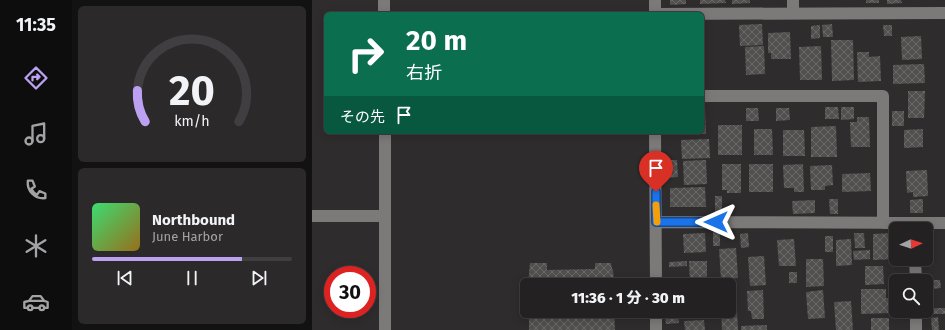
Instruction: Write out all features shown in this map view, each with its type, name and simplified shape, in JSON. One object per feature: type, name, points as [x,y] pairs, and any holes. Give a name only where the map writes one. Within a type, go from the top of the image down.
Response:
[{"type":"street","points":[[384,0],[384,12]]},
{"type":"street","points":[[654,0],[655,12]]},
{"type":"street","points":[[793,0],[793,13]]},
{"type":"street","points":[[704,14],[945,13]]},
{"type":"street","points":[[704,96],[883,96],[883,223]]},
{"type":"street","points":[[385,134],[385,330]]},
{"type":"street","points":[[655,134],[656,278]]},
{"type":"street","points":[[312,216],[385,216]]},
{"type":"street","points":[[656,222],[889,224]]},
{"type":"street","points":[[933,224],[945,223]]},
{"type":"street","points":[[656,318],[656,330]]},
{"type":"street","points":[[916,318],[916,330]]},
{"type":"building","points":[[670,0],[686,0],[686,4],[670,5]]},
{"type":"building","points":[[700,0],[725,0],[726,3],[700,4]]},
{"type":"building","points":[[732,0],[750,0],[750,3],[732,4]]},
{"type":"building","points":[[866,0],[879,0],[879,3],[866,3]]},
{"type":"building","points":[[887,0],[901,0],[902,3],[887,4]]},
{"type":"building","points":[[762,24],[763,45],[740,46],[739,25]]},
{"type":"building","points":[[832,24],[833,37],[823,37],[822,25]]},
{"type":"building","points":[[820,25],[820,38],[811,39],[811,26]]},
{"type":"building","points":[[883,25],[892,25],[892,36],[884,36]]},
{"type":"building","points":[[790,32],[791,59],[771,59],[771,53],[768,53],[768,33]]},
{"type":"building","points":[[921,36],[922,59],[902,60],[901,37]]},
{"type":"building","points":[[831,40],[853,40],[854,80],[832,81]]},
{"type":"building","points":[[764,46],[765,74],[746,75],[745,47]]},
{"type":"building","points":[[821,46],[822,80],[800,80],[799,47]]},
{"type":"building","points":[[857,52],[869,52],[869,57],[880,56],[881,81],[858,82]]},
{"type":"building","points":[[924,64],[925,83],[893,84],[893,65]]},
{"type":"building","points":[[908,91],[925,91],[924,118],[908,118]]},
{"type":"building","points":[[825,107],[838,107],[839,119],[825,119]]},
{"type":"building","points":[[841,107],[854,107],[854,119],[841,120]]},
{"type":"building","points":[[704,108],[705,108],[706,134],[704,134]]},
{"type":"building","points":[[746,108],[758,108],[759,121],[746,121]]},
{"type":"building","points":[[776,108],[789,108],[790,120],[776,121]]},
{"type":"building","points":[[892,111],[904,111],[904,126],[892,126]]},
{"type":"building","points":[[857,117],[869,117],[870,147],[851,147],[850,122],[857,122]]},
{"type":"building","points":[[718,125],[742,125],[742,155],[718,155]]},
{"type":"building","points":[[836,126],[837,157],[811,157],[811,127]]},
{"type":"building","points":[[754,129],[772,129],[773,155],[754,155]]},
{"type":"building","points":[[923,129],[923,147],[904,148],[904,130]]},
{"type":"building","points":[[783,130],[804,130],[805,156],[783,156]]},
{"type":"building","points":[[709,139],[710,158],[682,159],[681,140]]},
{"type":"building","points":[[665,160],[677,160],[678,177],[666,178]]},
{"type":"building","points":[[706,160],[707,184],[684,185],[683,161]]},
{"type":"building","points":[[722,164],[741,164],[741,193],[727,193],[727,190],[722,190]]},
{"type":"building","points":[[749,164],[773,164],[773,192],[749,192]]},
{"type":"building","points":[[803,164],[804,192],[794,192],[794,188],[784,188],[783,165]]},
{"type":"building","points":[[832,165],[833,185],[825,186],[825,190],[811,190],[810,166]]},
{"type":"building","points":[[927,170],[928,196],[913,197],[913,192],[907,193],[906,171]]},
{"type":"building","points":[[870,173],[871,191],[842,192],[842,174]]},
{"type":"building","points":[[705,187],[706,207],[670,207],[670,188]]},
{"type":"building","points":[[715,196],[722,196],[722,213],[715,213]]},
{"type":"building","points":[[829,199],[838,199],[838,214],[830,214]]},
{"type":"building","points":[[923,199],[923,213],[910,213],[910,200]]},
{"type":"building","points":[[815,200],[815,213],[793,214],[792,201]]},
{"type":"building","points":[[713,232],[720,232],[720,246],[713,246]]},
{"type":"building","points":[[705,233],[706,252],[684,253],[683,234]]},
{"type":"building","points":[[748,233],[749,247],[741,248],[740,234]]},
{"type":"building","points":[[854,233],[864,233],[865,248],[855,248]]},
{"type":"building","points":[[889,233],[889,259],[873,260],[873,234]]},
{"type":"building","points":[[825,236],[833,236],[833,252],[825,252]]},
{"type":"building","points":[[794,239],[796,266],[779,266],[777,240]]},
{"type":"building","points":[[851,239],[852,265],[836,266],[836,240]]},
{"type":"building","points":[[736,248],[738,278],[721,278],[719,249]]},
{"type":"building","points":[[870,250],[870,259],[854,260],[853,251]]},
{"type":"building","points":[[764,256],[766,285],[750,286],[748,257]]},
{"type":"building","points":[[806,259],[823,259],[824,286],[806,287]]},
{"type":"building","points":[[687,261],[687,266],[669,267],[669,262]]},
{"type":"building","points":[[689,261],[707,261],[707,278],[690,278]]},
{"type":"building","points":[[530,263],[547,263],[547,270],[595,269],[595,263],[611,263],[614,278],[529,278]]},
{"type":"building","points":[[865,266],[883,266],[884,284],[865,285]]},
{"type":"building","points":[[789,272],[797,272],[797,283],[789,283]]},
{"type":"building","points":[[933,280],[940,280],[941,288],[933,289]]},
{"type":"building","points":[[861,289],[886,289],[886,298],[889,298],[889,313],[861,314]]},
{"type":"building","points":[[763,290],[764,319],[752,319],[751,311],[748,311],[747,291]]},
{"type":"building","points":[[823,290],[825,318],[808,319],[806,292]]},
{"type":"building","points":[[851,301],[853,330],[836,330],[834,302]]},
{"type":"building","points":[[933,308],[945,308],[945,314],[933,314]]},
{"type":"building","points":[[737,309],[738,330],[722,330],[721,318],[736,318]]},
{"type":"building","points":[[938,317],[939,330],[932,330],[931,318]]},
{"type":"building","points":[[529,318],[614,318],[615,330],[529,330]]},
{"type":"building","points":[[665,318],[678,318],[679,323],[666,324]]},
{"type":"building","points":[[871,318],[889,318],[889,330],[871,330]]},
{"type":"building","points":[[704,320],[705,330],[685,330],[684,321]]},
{"type":"building","points":[[767,325],[767,330],[741,330],[741,326]]},
{"type":"slow traffic","points":[[656,205],[657,222]]},
{"type":"route","points":[[656,192],[656,222],[716,222]]}]
